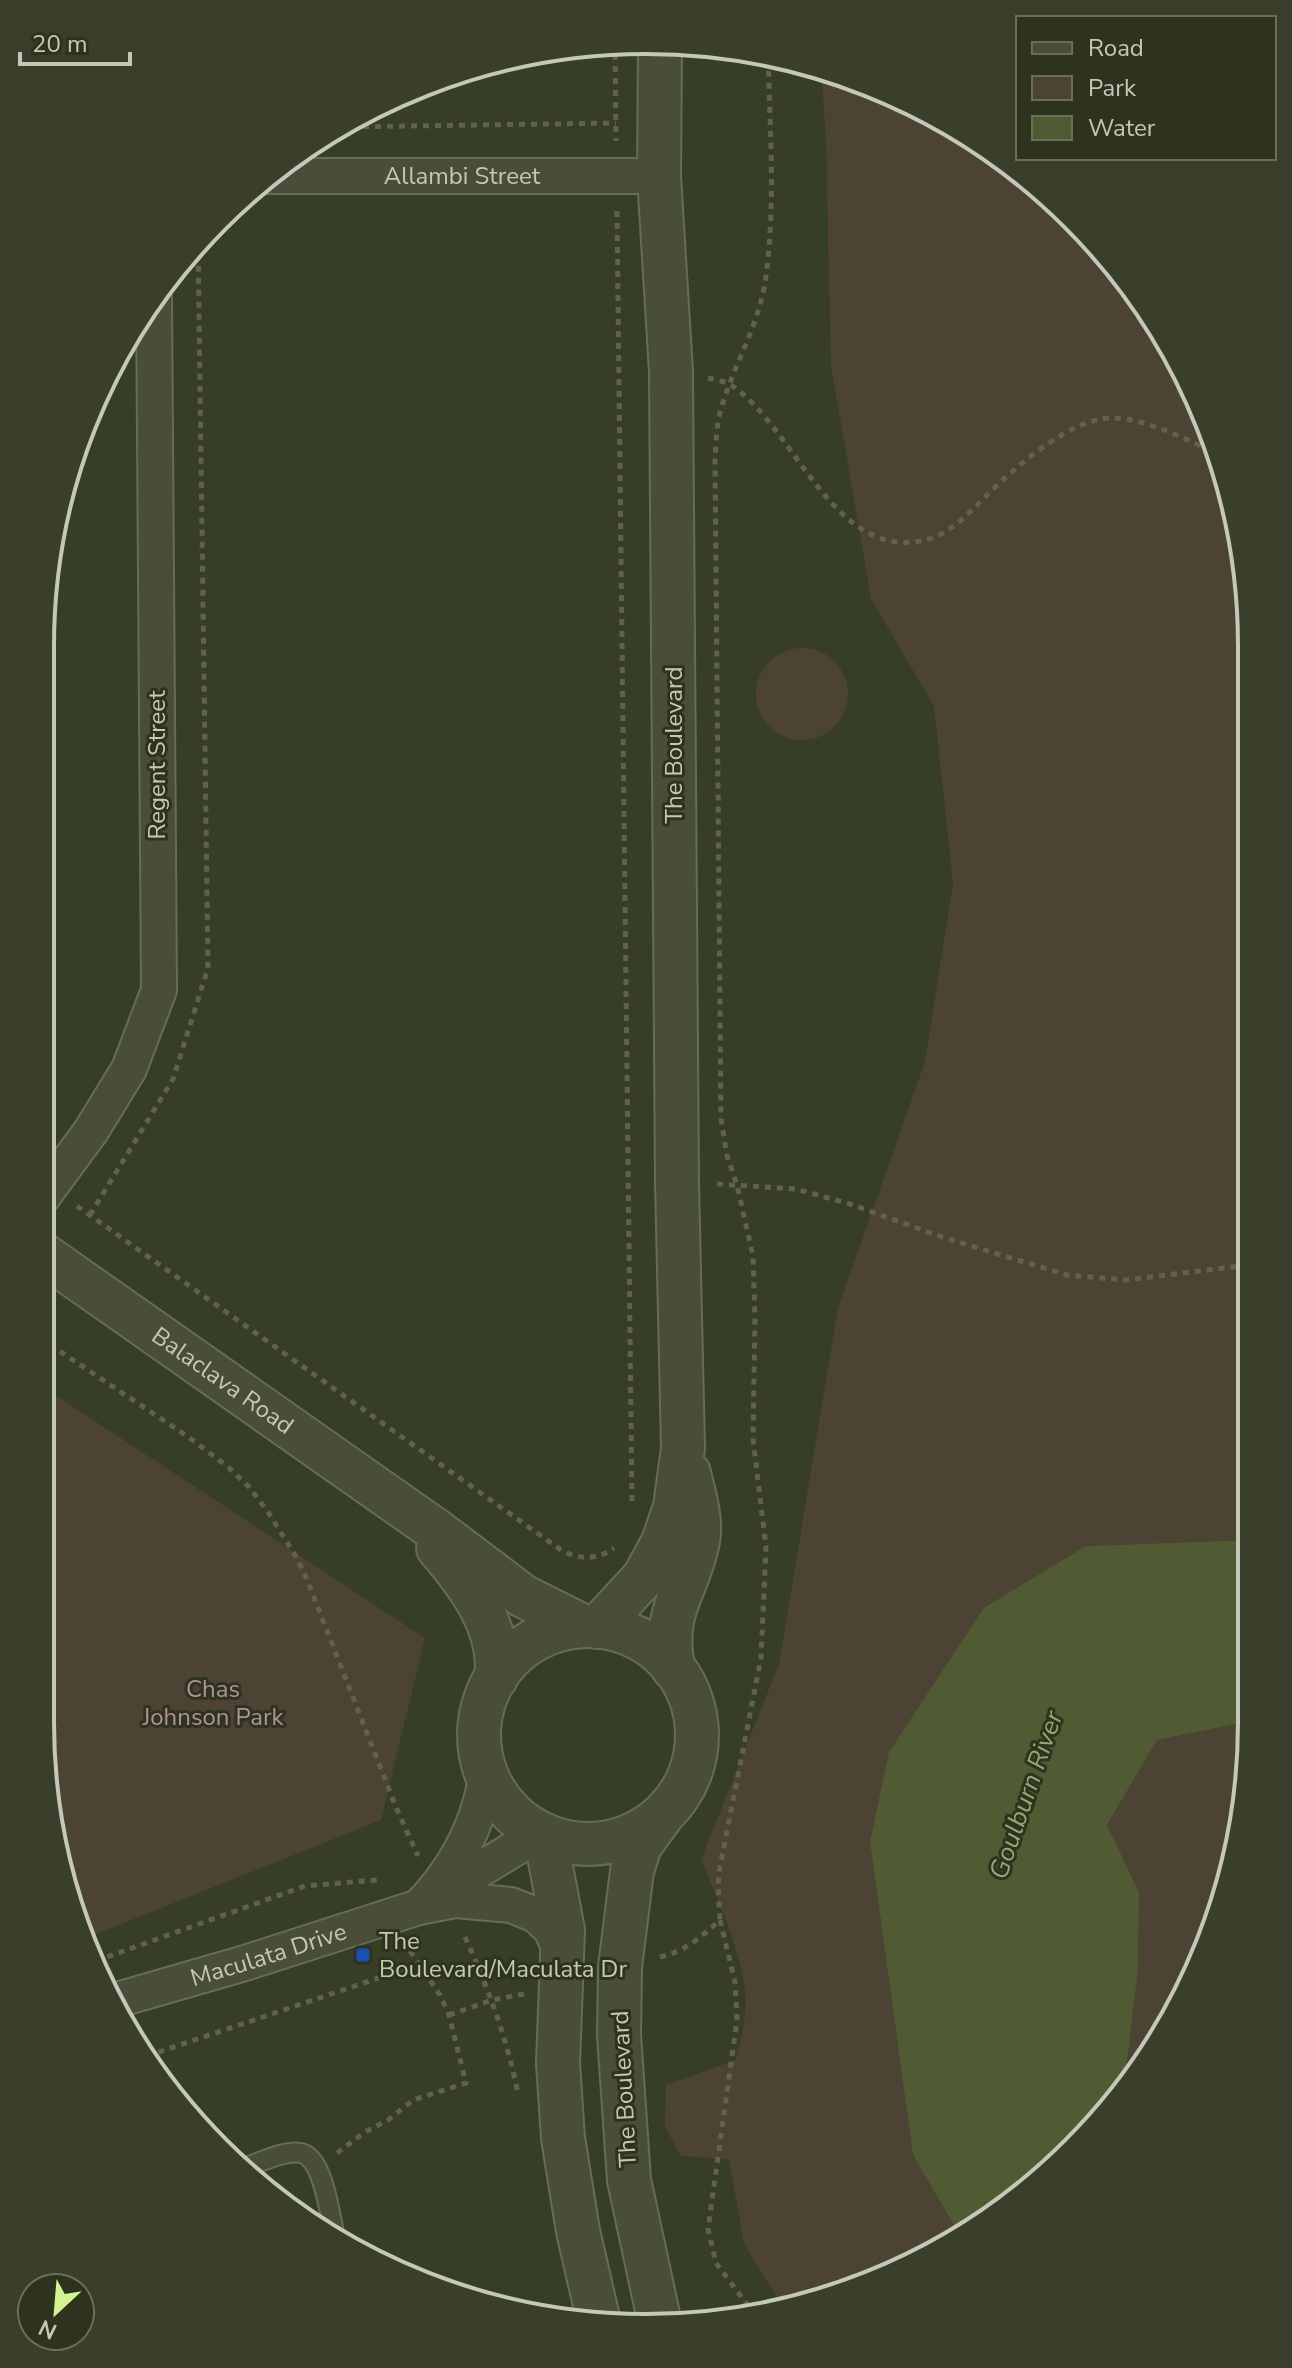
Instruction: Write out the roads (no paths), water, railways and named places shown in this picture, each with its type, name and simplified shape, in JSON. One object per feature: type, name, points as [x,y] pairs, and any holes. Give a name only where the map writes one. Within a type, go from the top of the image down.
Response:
[{"type":"street","name":"The Boulevard","points":[[590,1626],[644,1577],[663,1542],[675,1507],[683,1448],[677,1182],[671,372],[659,176],[660,54]]},
{"type":"street","name":"Allambi Street","points":[[286,176],[659,176]]},
{"type":"street","name":"Regent Street","points":[[54,1182],[91,1131],[129,1069],[159,990],[154,317]]},
{"type":"street","name":"Balaclava Road","points":[[54,1262],[437,1531],[523,1596],[590,1626]]},
{"type":"street","name":"The Boulevard","points":[[673,1668],[669,1640],[671,1620],[692,1564],[699,1533],[696,1501],[683,1448]]},
{"type":"street","name":"Balaclava Road","points":[[404,1509],[455,1569],[483,1613],[496,1650],[496,1678]]},
{"type":"street","points":[[590,1626],[640,1639],[673,1668],[691,1699],[697,1733],[686,1785],[665,1813],[637,1832],[605,1842],[571,1842],[543,1834],[506,1806],[487,1773],[480,1741],[480,1724],[483,1708],[506,1664],[533,1641],[565,1629],[590,1626]]},
{"type":"street","points":[[423,1904],[470,1835],[482,1801],[487,1773]]},
{"type":"street","name":"The Boulevard","points":[[658,2314],[629,2180],[619,2050],[620,1967],[636,1857],[644,1837],[665,1813]]},
{"type":"street","points":[[543,1834],[558,1896],[562,1973],[558,2063],[563,2138],[578,2231],[597,2312]]},
{"type":"street","name":"Maculata Drive","points":[[123,1998],[423,1904],[543,1834]]},
{"type":"street","name":"Maculata Drive","points":[[423,1904],[485,1901],[511,1905],[536,1915],[551,1929],[562,1973]]},
{"type":"lane","points":[[254,2165],[297,2153],[311,2158],[318,2169],[332,2223]]},
{"type":"water","name":"Goulburn River","points":[[1238,1540],[1238,1724],[1157,1740],[1107,1825],[1139,1892],[1138,1969],[1126,2067],[1065,2141],[1006,2192],[955,2227],[913,2155],[870,1842],[889,1752],[984,1608],[1086,1546]]},
{"type":"place","name":"The Boulevard/Maculata Dr","points":[[363,1955]]},
{"type":"park label","name":"Chas Johnson Park","points":[[213,1703]]}]
